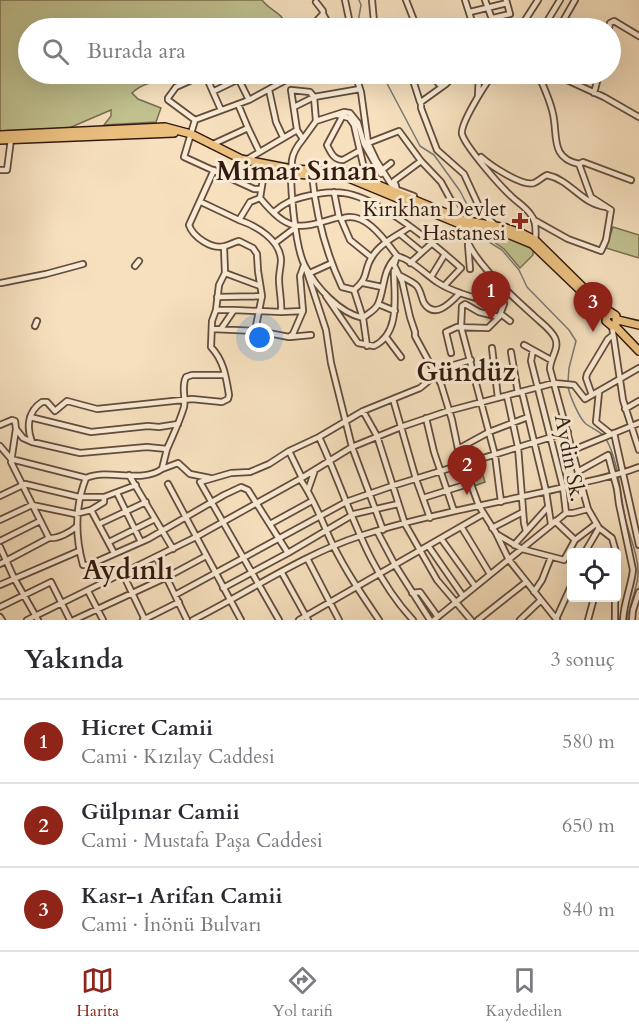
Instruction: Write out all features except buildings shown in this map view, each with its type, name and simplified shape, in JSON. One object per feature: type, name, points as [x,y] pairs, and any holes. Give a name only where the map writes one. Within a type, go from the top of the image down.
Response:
[{"type":"main road","points":[[0,135],[165,132],[190,135],[246,160],[312,175],[346,177],[462,220],[531,240]]},
{"type":"main road","points":[[0,140],[87,133]]},
{"type":"main road","points":[[190,135],[240,161],[273,169],[347,172],[462,220],[497,226],[531,240],[604,308],[639,351]]},
{"type":"main road","points":[[613,320],[639,325]]},
{"type":"street","points":[[345,0],[349,18]]},
{"type":"street","points":[[372,0],[374,18]]},
{"type":"street","points":[[406,0],[413,18]]},
{"type":"street","points":[[465,0],[472,18]]},
{"type":"street","points":[[485,0],[491,18]]},
{"type":"street","points":[[526,18],[538,0]]},
{"type":"street","points":[[549,18],[560,0]]},
{"type":"street","points":[[565,18],[575,0]]},
{"type":"street","points":[[316,2],[325,18]]},
{"type":"street","points":[[470,12],[507,2],[510,14],[498,18]]},
{"type":"street","points":[[319,18],[323,14]]},
{"type":"street","points":[[621,25],[639,36]]},
{"type":"street","points":[[183,84],[176,87],[168,100],[195,120]]},
{"type":"street","points":[[211,84],[221,110]]},
{"type":"street","points":[[214,91],[229,84]]},
{"type":"street","points":[[241,84],[249,100]]},
{"type":"street","points":[[195,120],[249,100],[279,84]]},
{"type":"street","points":[[287,84],[291,90],[297,130],[303,139]]},
{"type":"street","points":[[359,84],[368,143],[391,184],[399,190]]},
{"type":"street","points":[[414,84],[437,150],[464,174],[482,213],[497,226]]},
{"type":"street","points":[[439,84],[442,87]]},
{"type":"street","points":[[421,103],[445,84]]},
{"type":"street","points":[[478,96],[479,84]]},
{"type":"street","points":[[487,84],[462,125],[462,134],[474,153],[509,195],[531,214],[535,224],[531,240]]},
{"type":"street","points":[[542,84],[554,116],[557,146],[565,158],[579,164],[583,162],[631,180]]},
{"type":"street","points":[[575,84],[639,117]]},
{"type":"street","points":[[594,93],[596,84]]},
{"type":"street","points":[[294,107],[314,97],[360,89]]},
{"type":"street","points":[[269,90],[276,122],[283,137]]},
{"type":"street","points":[[291,90],[308,91],[314,97],[316,121],[295,150],[292,159],[296,227],[304,265],[326,330],[331,363],[352,447],[380,530],[395,566],[412,593],[420,592],[434,619]]},
{"type":"street","points":[[238,104],[259,151]]},
{"type":"street","points":[[359,151],[343,160],[336,159],[327,145],[344,112],[355,117],[364,144],[387,182],[462,220]]},
{"type":"street","points":[[316,121],[340,116],[349,118],[354,125],[363,164],[374,182]]},
{"type":"street","points":[[195,120],[184,157],[254,189],[260,189]]},
{"type":"street","points":[[211,145],[248,128]]},
{"type":"street","points":[[246,160],[297,130]]},
{"type":"street","points":[[368,143],[399,131],[421,161],[441,182],[462,220],[463,233],[468,244],[500,286],[554,336],[557,345],[550,369],[588,509],[598,526],[612,538],[615,548]]},
{"type":"street","points":[[0,170],[7,170],[12,139]]},
{"type":"street","points":[[474,153],[515,179],[533,184],[543,177],[551,176],[565,181],[592,204],[609,208]]},
{"type":"street","points":[[399,190],[394,181],[421,161]]},
{"type":"street","points":[[382,170],[392,163]]},
{"type":"street","points":[[535,224],[601,251],[611,212],[609,208],[591,197],[579,164]]},
{"type":"street","points":[[273,169],[264,173],[260,198],[284,221],[296,227],[306,227],[347,216],[359,218],[388,241],[397,256],[406,259],[444,286],[460,294],[492,302],[500,295],[500,286]]},
{"type":"street","points":[[214,170],[189,225],[191,231],[202,241],[224,247],[239,241],[253,248],[257,254],[262,296],[255,331]]},
{"type":"street","points":[[312,175],[320,223],[332,263],[342,287],[354,290]]},
{"type":"street","points":[[334,192],[340,218],[350,240],[371,257]]},
{"type":"street","points":[[274,212],[283,203],[314,194],[346,193],[367,202],[399,218],[461,268],[444,286]]},
{"type":"street","points":[[239,220],[250,202],[260,198]]},
{"type":"street","points":[[201,202],[254,226],[275,243],[281,256],[279,277],[281,312]]},
{"type":"street","points":[[275,243],[296,227]]},
{"type":"street","points":[[354,290],[363,283],[371,257],[388,241],[410,227]]},
{"type":"street","points":[[400,234],[422,252]]},
{"type":"street","points":[[410,263],[431,244]]},
{"type":"street","points":[[468,244],[470,269]]},
{"type":"street","points":[[32,442],[29,434],[30,417],[35,407],[42,402],[47,402],[55,411],[67,401],[97,409],[198,399],[222,402],[228,399],[230,394],[220,357],[211,348],[212,321],[216,310],[219,285],[225,273],[224,247]]},
{"type":"street","points":[[430,276],[445,254]]},
{"type":"street","points":[[304,265],[358,343],[367,346],[377,345],[386,337],[394,311],[394,266],[397,256]]},
{"type":"street","points":[[363,318],[378,304],[387,266],[397,256]]},
{"type":"street","points":[[310,273],[332,263]]},
{"type":"street","points":[[1,283],[83,264]]},
{"type":"street","points":[[289,337],[293,334],[303,311],[300,276],[304,265]]},
{"type":"street","points":[[394,266],[402,281],[410,317],[416,332],[415,336],[441,384],[458,450],[483,514],[496,533],[509,560],[556,620],[567,595]]},
{"type":"street","points":[[225,273],[260,286]]},
{"type":"street","points":[[397,274],[417,286],[428,308],[441,310],[460,294]]},
{"type":"street","points":[[363,283],[382,287]]},
{"type":"street","points":[[451,353],[446,333],[458,327],[488,328],[500,315],[504,299],[500,286]]},
{"type":"street","points":[[321,290],[353,315],[363,318]]},
{"type":"street","points":[[354,290],[363,318],[367,346]]},
{"type":"street","points":[[217,297],[262,296]]},
{"type":"street","points":[[378,304],[394,311]]},
{"type":"street","points":[[501,502],[495,455],[461,327],[462,306],[465,304],[479,312],[500,315],[510,321]]},
{"type":"street","points":[[216,310],[303,311]]},
{"type":"street","points":[[221,329],[234,310]]},
{"type":"street","points":[[613,320],[613,335],[625,409],[637,438],[639,450]]},
{"type":"street","points":[[213,329],[255,331],[289,337],[311,335]]},
{"type":"street","points":[[592,394],[586,378],[587,374],[608,339],[613,335]]},
{"type":"street","points":[[386,337],[402,357]]},
{"type":"street","points":[[524,345],[551,360]]},
{"type":"street","points":[[492,348],[498,398]]},
{"type":"street","name":"Aydin Sk.","points":[[434,619],[566,513],[563,487],[531,361],[533,350]]},
{"type":"street","points":[[511,352],[553,523],[575,540]]},
{"type":"street","points":[[279,620],[200,482],[231,473],[250,472],[269,464],[363,411],[420,388],[435,373],[471,360]]},
{"type":"street","points":[[27,620],[37,618],[62,603],[157,558],[257,504],[330,459],[377,436],[448,411],[554,383],[574,385],[585,399],[639,368]]},
{"type":"street","points":[[162,469],[185,400],[183,387],[186,377],[225,375]]},
{"type":"street","points":[[599,392],[596,422],[609,435],[639,545]]},
{"type":"street","points":[[507,396],[518,447],[526,531]]},
{"type":"street","points":[[393,399],[430,518]]},
{"type":"street","points":[[625,409],[639,400]]},
{"type":"street","points":[[363,411],[377,436],[405,524],[437,580],[471,620]]},
{"type":"street","points":[[30,417],[91,432],[178,424]]},
{"type":"street","points":[[458,450],[489,432],[528,417]]},
{"type":"street","points":[[426,418],[440,473],[454,511]]},
{"type":"street","points":[[0,425],[15,421],[12,466],[49,538]]},
{"type":"street","points":[[573,450],[639,423]]},
{"type":"street","points":[[16,429],[23,438],[32,442],[80,453],[147,447],[167,449]]},
{"type":"street","points":[[175,596],[346,502],[568,432]]},
{"type":"street","points":[[320,437],[360,536],[380,575],[413,620]]},
{"type":"street","points":[[0,446],[11,459],[87,478]]},
{"type":"street","points":[[289,451],[333,545],[356,588],[379,620]]},
{"type":"street","points":[[579,471],[608,455],[618,474],[633,570],[625,598],[623,620]]},
{"type":"street","points":[[174,469],[175,464]]},
{"type":"street","points":[[213,478],[193,475],[180,464],[156,472],[93,475],[87,478],[79,497],[77,526],[79,551],[83,565],[89,565],[141,542],[241,487],[248,490],[288,553]]},
{"type":"street","points":[[193,620],[333,545],[454,511],[501,502],[639,467]]},
{"type":"street","points":[[308,490],[315,470]]},
{"type":"street","points":[[129,475],[173,549]]},
{"type":"street","points":[[423,498],[471,483]]},
{"type":"street","points":[[0,489],[1,496],[25,484],[79,497],[104,497],[136,485]]},
{"type":"street","points":[[168,484],[240,620]]},
{"type":"street","points":[[117,493],[141,542]]},
{"type":"street","points":[[0,520],[32,506],[78,513],[91,510],[104,502],[104,497]]},
{"type":"street","points":[[270,524],[312,501]]},
{"type":"street","points":[[99,524],[146,502]]},
{"type":"street","points":[[223,588],[352,515],[398,504]]},
{"type":"street","points":[[514,545],[548,507]]},
{"type":"street","points":[[566,513],[588,509]]},
{"type":"street","points":[[91,510],[114,553]]},
{"type":"street","points":[[492,528],[523,512]]},
{"type":"street","points":[[299,620],[307,618],[483,514]]},
{"type":"street","points":[[109,542],[155,519]]},
{"type":"street","points":[[0,541],[40,521]]},
{"type":"street","points":[[0,564],[49,538],[73,530],[77,526]]},
{"type":"street","points":[[496,533],[522,549],[564,560],[575,540],[598,526]]},
{"type":"street","points":[[587,548],[598,526]]},
{"type":"street","points":[[462,528],[490,574]]},
{"type":"street","points":[[442,540],[476,586]]},
{"type":"street","points":[[0,547],[14,578],[37,618]]},
{"type":"street","points":[[429,547],[463,596]]},
{"type":"street","points":[[0,585],[79,551]]},
{"type":"street","points":[[0,607],[51,582],[72,620],[81,619],[206,556]]},
{"type":"street","points":[[534,592],[542,580],[551,556]]},
{"type":"street","points":[[157,558],[187,620]]},
{"type":"street","points":[[308,560],[339,620]]},
{"type":"street","points":[[282,573],[307,618]]},
{"type":"street","points":[[123,574],[144,620],[180,602]]},
{"type":"street","points":[[478,620],[526,582]]},
{"type":"street","points":[[88,591],[103,620]]},
{"type":"street","points":[[632,620],[639,592]]},
{"type":"street","points":[[520,620],[541,600]]},
{"type":"street","points":[[588,620],[593,602]]},
{"type":"street","points":[[615,602],[615,620]]},
{"type":"street","points":[[208,613],[212,620]]},
{"type":"green space","points":[[0,0],[262,0],[283,18],[18,18],[18,84],[146,84],[132,93],[138,99],[161,108],[156,122],[104,125],[111,116],[111,110],[69,128],[0,131]]},
{"type":"green space","points":[[613,227],[639,235],[639,258],[606,248]]},
{"type":"green space","points":[[478,231],[521,241],[533,250],[533,255],[520,268],[504,249]]},
{"type":"green space","points":[[479,463],[485,482],[474,486],[467,467]]},
{"type":"waterway","points":[[359,0],[361,5],[359,18]]},
{"type":"waterway","points":[[387,84],[420,146],[434,155],[460,191],[473,216]]},
{"type":"waterway","points":[[476,234],[502,250],[519,270],[527,287],[569,330],[576,341],[568,382]]},
{"type":"waterway","points":[[568,387],[581,417],[586,424],[605,437],[615,462],[625,517],[638,568],[627,620]]},
{"type":"place","name":"Kırıkhan Devlet Hastanesi","points":[[520,221]]},
{"type":"place","name":"Hicret Camii","points":[[491,321]]},
{"type":"place","name":"Kasr-ı Arifan Camii","points":[[593,332]]},
{"type":"place","name":"Gülpınar Camii","points":[[467,495]]},
{"type":"district","name":"Mimar Sinan","points":[[297,171]]},
{"type":"district","name":"Gündüz","points":[[466,372]]},
{"type":"district","name":"Aydınlı","points":[[128,570]]}]
